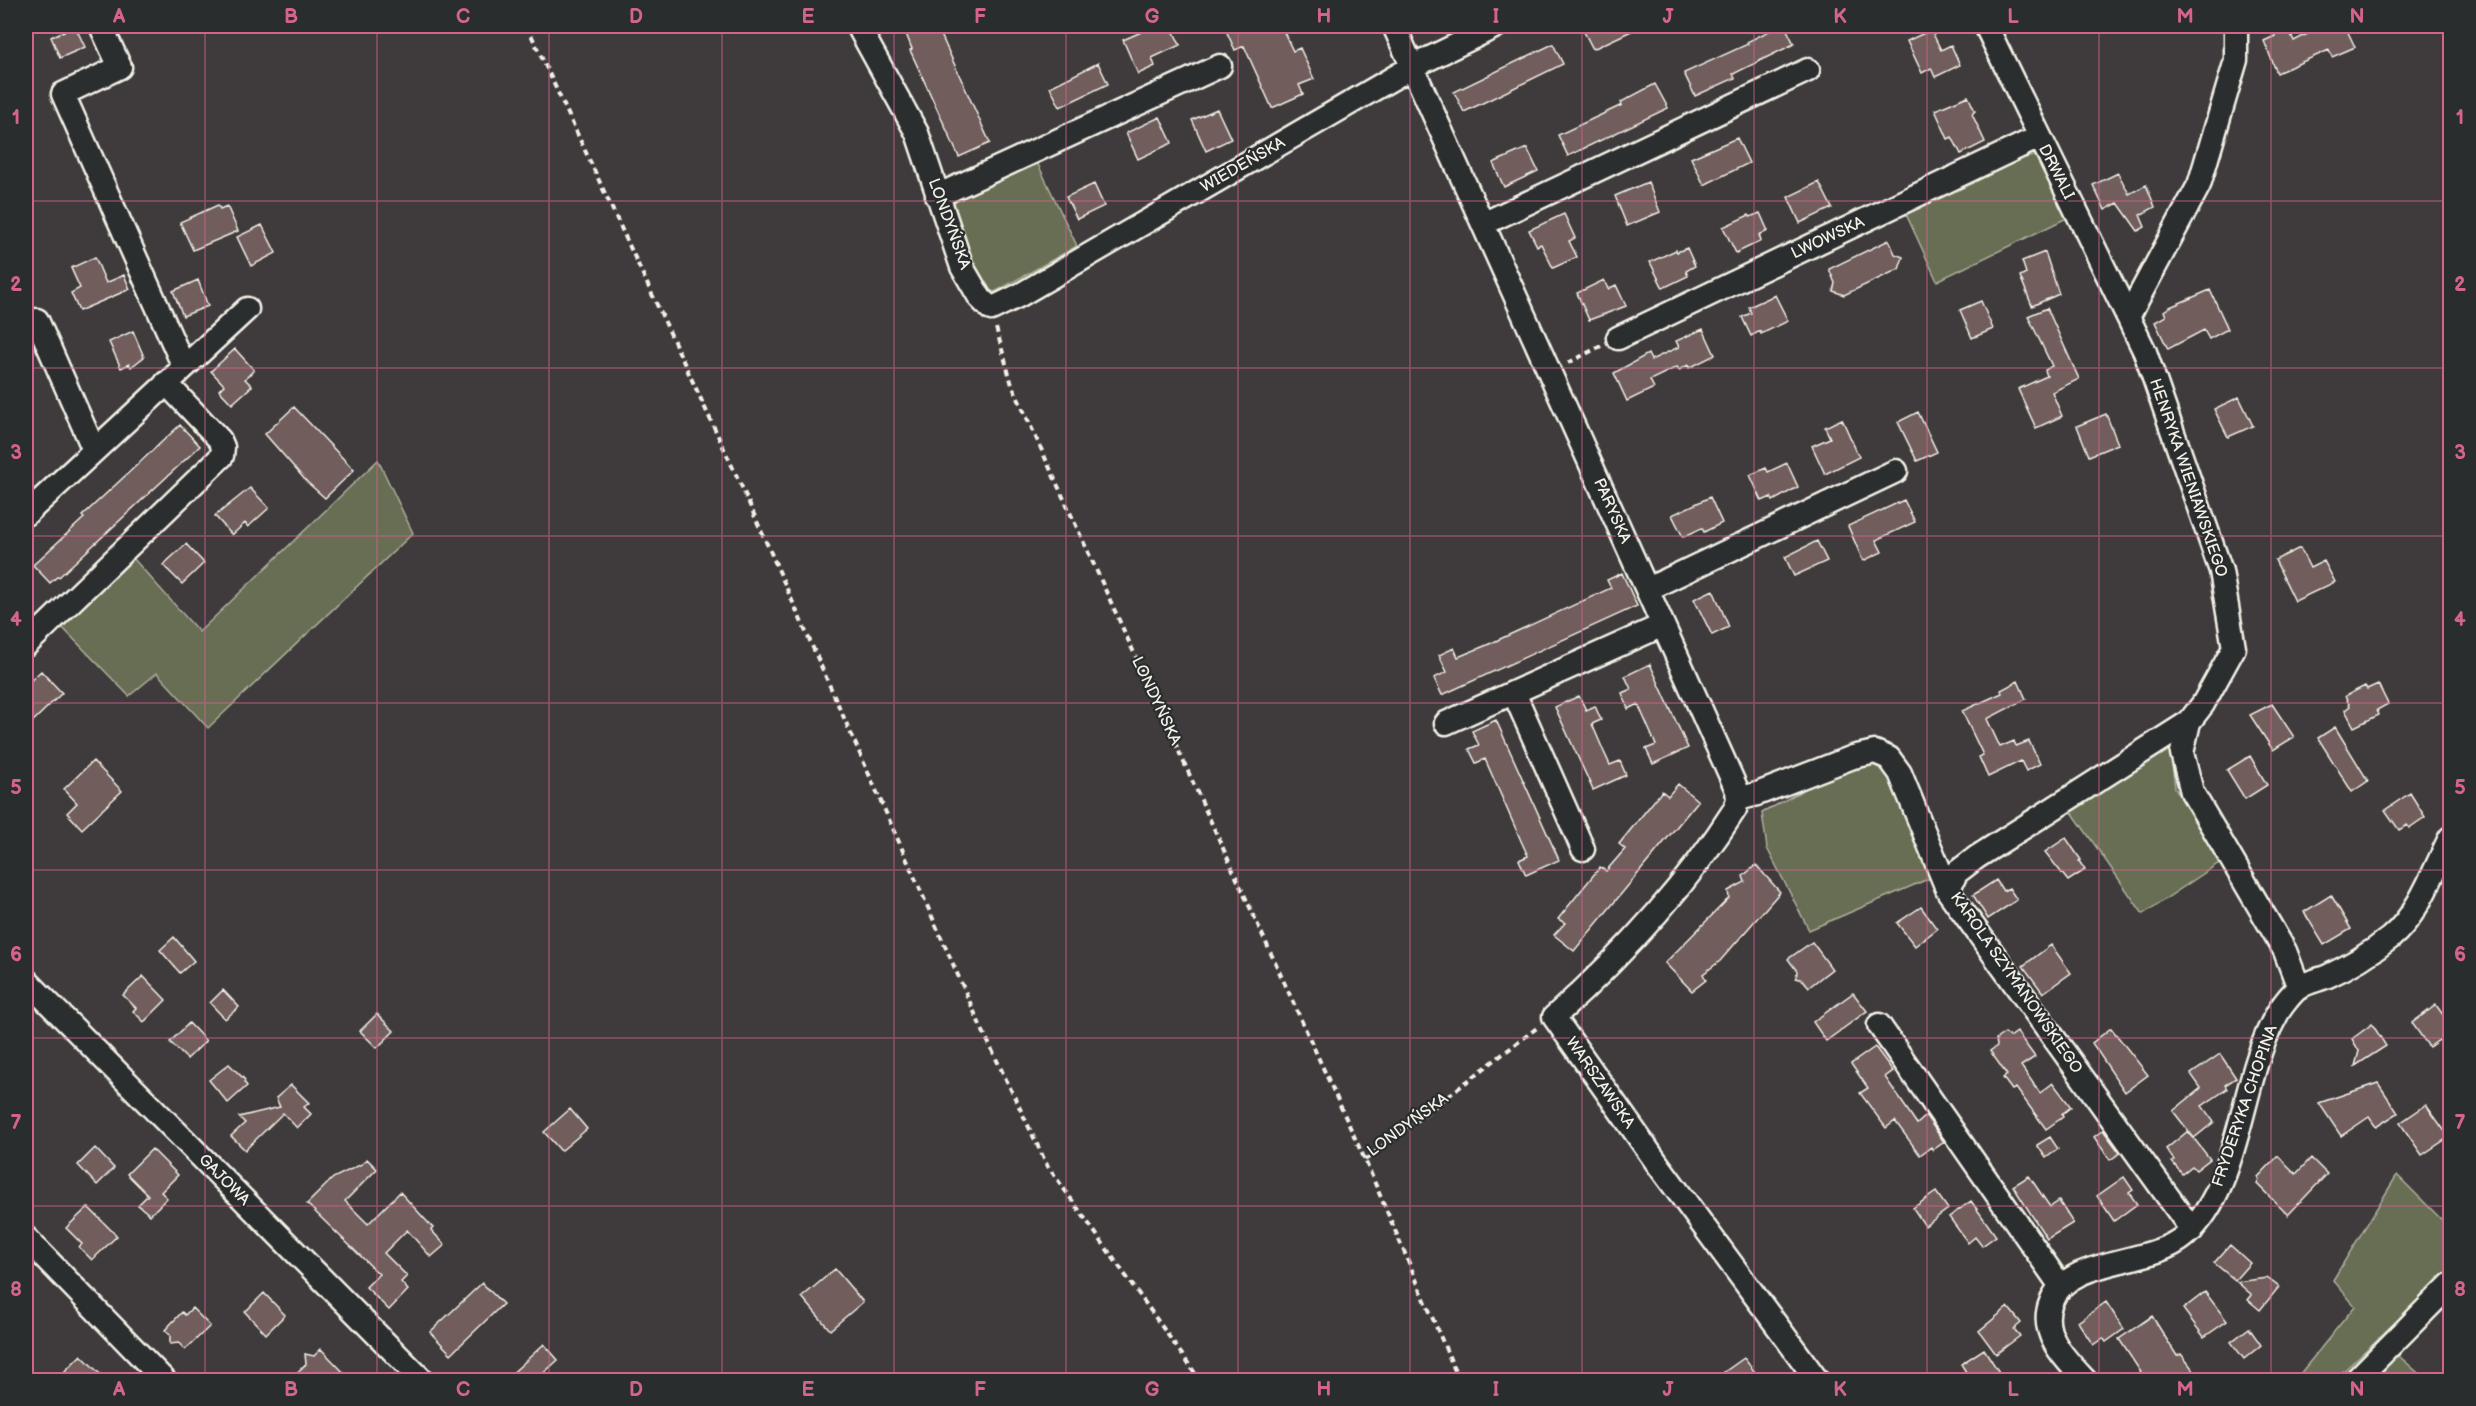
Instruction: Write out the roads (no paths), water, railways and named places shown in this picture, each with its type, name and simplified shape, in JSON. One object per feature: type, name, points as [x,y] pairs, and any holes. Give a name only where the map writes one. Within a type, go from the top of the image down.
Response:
[{"type":"street","points":[[101,26],[120,67],[63,94],[184,367]]},
{"type":"street","name":"LONDYŃSKA","points":[[858,26],[917,133],[962,267],[980,298],[992,309]]},
{"type":"street","name":"PARYSKA","points":[[1394,26],[1736,785],[1738,799]]},
{"type":"street","name":"WIEDEŃSKA","points":[[992,309],[1020,295],[1412,67],[1496,26]]},
{"type":"street","name":"DRWALI","points":[[1986,26],[2038,138],[2128,317]]},
{"type":"street","points":[[2128,317],[2199,185],[2236,60],[2236,26]]},
{"type":"street","points":[[937,196],[1220,66]]},
{"type":"street","points":[[1483,224],[1808,70]]},
{"type":"street","name":"LWOWSKA","points":[[1618,338],[2038,138]]},
{"type":"street","points":[[26,514],[247,309]]},
{"type":"street","name":"HENRYKA WIENIAWSKIEGO","points":[[2128,317],[2145,352],[2221,571],[2234,648],[2203,704],[2189,722],[2182,753],[2192,792],[2285,951],[2299,988]]},
{"type":"street","points":[[37,320],[94,450]]},
{"type":"street","points":[[26,645],[222,456],[223,447],[220,440],[166,383]]},
{"type":"street","points":[[1648,590],[1896,471]]},
{"type":"street","points":[[1446,723],[1663,625]]},
{"type":"street","points":[[1514,693],[1583,849]]},
{"type":"street","name":"KAROLA SZYMANOWSKIEGO","points":[[2189,722],[1977,857],[1956,873],[1948,891],[2192,1230]]},
{"type":"street","points":[[1738,799],[1757,794],[1853,757],[1875,752],[1889,758],[1900,773],[1948,891]]},
{"type":"street","name":"WARSZAWSKA","points":[[1738,799],[1731,815],[1661,910],[1607,968],[1554,1017],[1657,1163],[1817,1380]]},
{"type":"street","name":"FRYDERYKA CHOPINA","points":[[2060,1286],[2080,1273],[2176,1244],[2192,1230],[2222,1184],[2264,1041],[2277,1014],[2299,988],[2368,955],[2392,936],[2410,915],[2451,838]]},
{"type":"street","name":"GAJOWA","points":[[26,980],[422,1380]]},
{"type":"street","points":[[1879,1025],[2060,1286],[2051,1302],[2049,1312],[2051,1335],[2065,1358],[2085,1380]]},
{"type":"street","points":[[26,1238],[164,1380]]},
{"type":"street","points":[[2356,1380],[2451,1285]]}]
